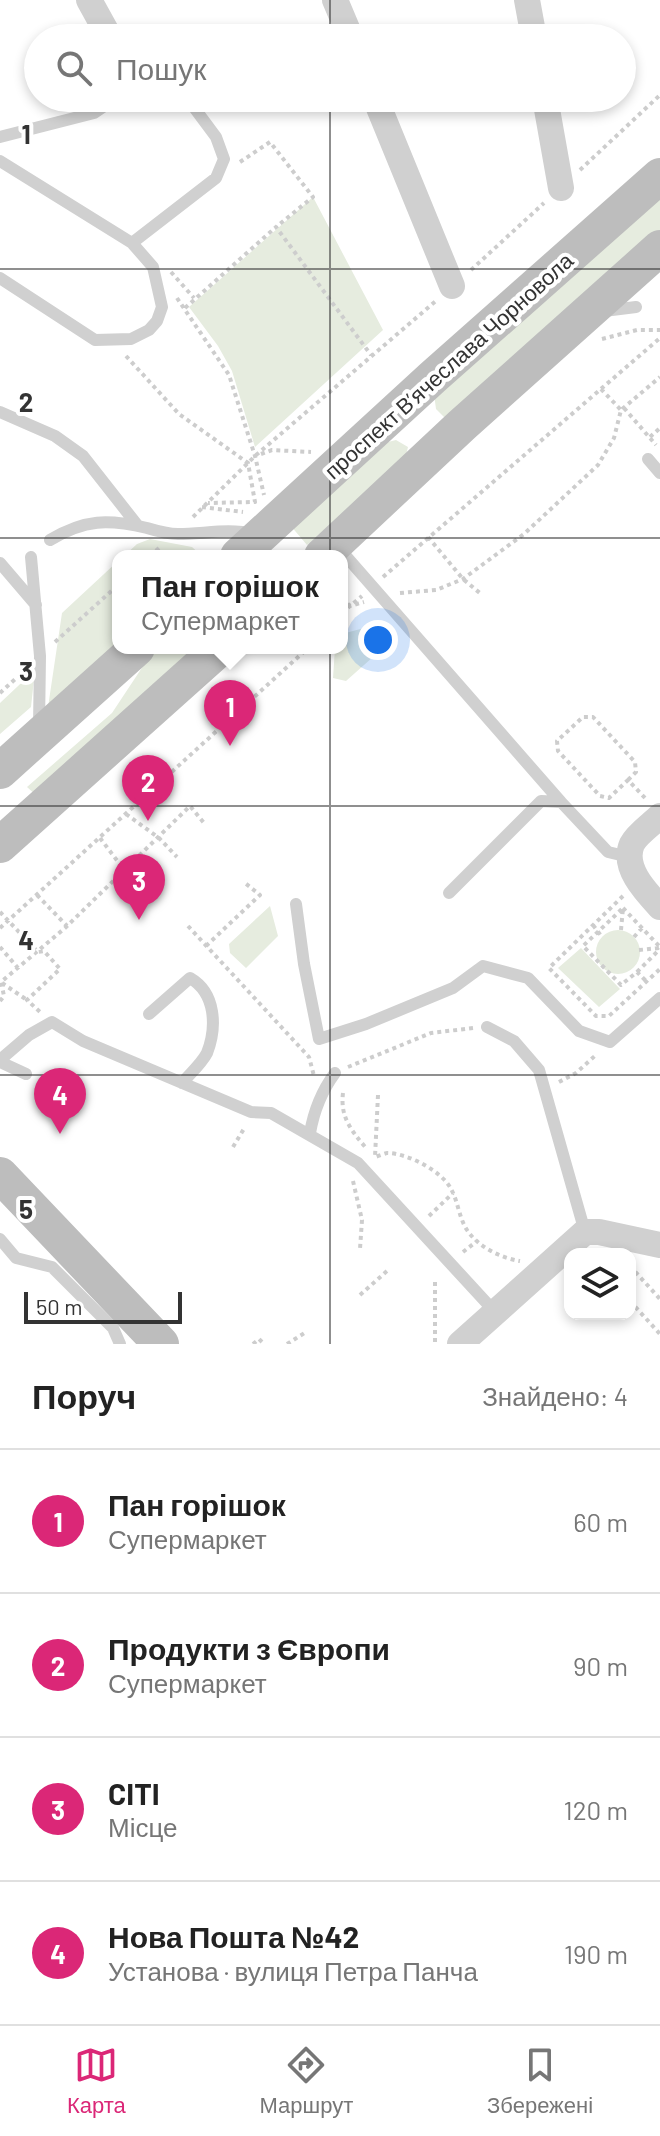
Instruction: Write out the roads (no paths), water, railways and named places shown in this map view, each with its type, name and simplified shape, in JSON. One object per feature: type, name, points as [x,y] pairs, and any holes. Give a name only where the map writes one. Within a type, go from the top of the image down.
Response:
[{"type":"main road","name":"проспект Вʼячеслава Чорновола","points":[[249,535],[382,424],[660,176]]},
{"type":"main road","points":[[328,550],[462,425],[596,324],[660,248]]},
{"type":"main road","points":[[433,377],[425,403],[430,418],[443,426],[462,425]]},
{"type":"main road","points":[[382,424],[404,420],[412,423],[421,433],[424,445],[420,464]]},
{"type":"main road","points":[[0,771],[130,654]]},
{"type":"main road","points":[[0,845],[213,654]]},
{"type":"main road","points":[[0,785],[29,819]]},
{"type":"main road","points":[[0,1175],[161,1344]]},
{"type":"street","points":[[89,0],[102,24]]},
{"type":"street","points":[[335,0],[345,24]]},
{"type":"street","points":[[527,0],[531,24]]},
{"type":"street","points":[[381,112],[452,286]]},
{"type":"street","points":[[547,112],[561,188]]},
{"type":"street","points":[[655,809],[633,842],[629,857],[644,890],[660,907]]},
{"type":"street","points":[[460,1344],[585,1232],[660,1245]]},
{"type":"lane","points":[[0,137],[95,112]]},
{"type":"lane","points":[[132,243],[216,178],[224,159],[216,137],[197,112]]},
{"type":"lane","points":[[0,161],[132,243],[153,267],[162,307],[157,321],[149,330],[131,339],[95,340],[0,278]]},
{"type":"lane","points":[[596,324],[606,311],[636,307]]},
{"type":"lane","points":[[0,412],[55,436],[83,456],[138,526]]},
{"type":"lane","points":[[648,459],[660,473]]},
{"type":"lane","points":[[50,540],[71,527],[90,522],[115,522],[174,535],[238,530],[249,535]]},
{"type":"lane","points":[[31,557],[40,656],[39,736]]},
{"type":"lane","points":[[0,563],[36,605]]},
{"type":"lane","points":[[348,567],[372,587],[608,852],[629,857]]},
{"type":"lane","points":[[449,893],[541,801],[561,802]]},
{"type":"lane","points":[[296,904],[319,1039],[366,1024],[453,988],[483,966],[528,978],[579,1031],[610,1042],[660,998]]},
{"type":"lane","points":[[149,1014],[190,978],[202,985],[215,1016],[206,1055],[182,1083]]},
{"type":"lane","points":[[26,1074],[0,1061],[29,1035],[52,1022],[83,1041],[182,1083],[254,1112],[271,1113],[358,1163],[495,1312]]},
{"type":"lane","points":[[487,1027],[514,1041],[539,1070],[585,1232]]},
{"type":"lane","points":[[310,1133],[318,1102],[335,1073]]},
{"type":"lane","points":[[0,1239],[16,1258],[52,1267],[113,1328],[120,1344]]},
{"type":"place","name":"Пан горішок","points":[[230,746]]},
{"type":"place","name":"Продукти з Європи","points":[[148,821]]},
{"type":"place","name":"CITI","points":[[139,920]]},
{"type":"place","name":"Нова Пошта №42","points":[[60,1134]]}]
